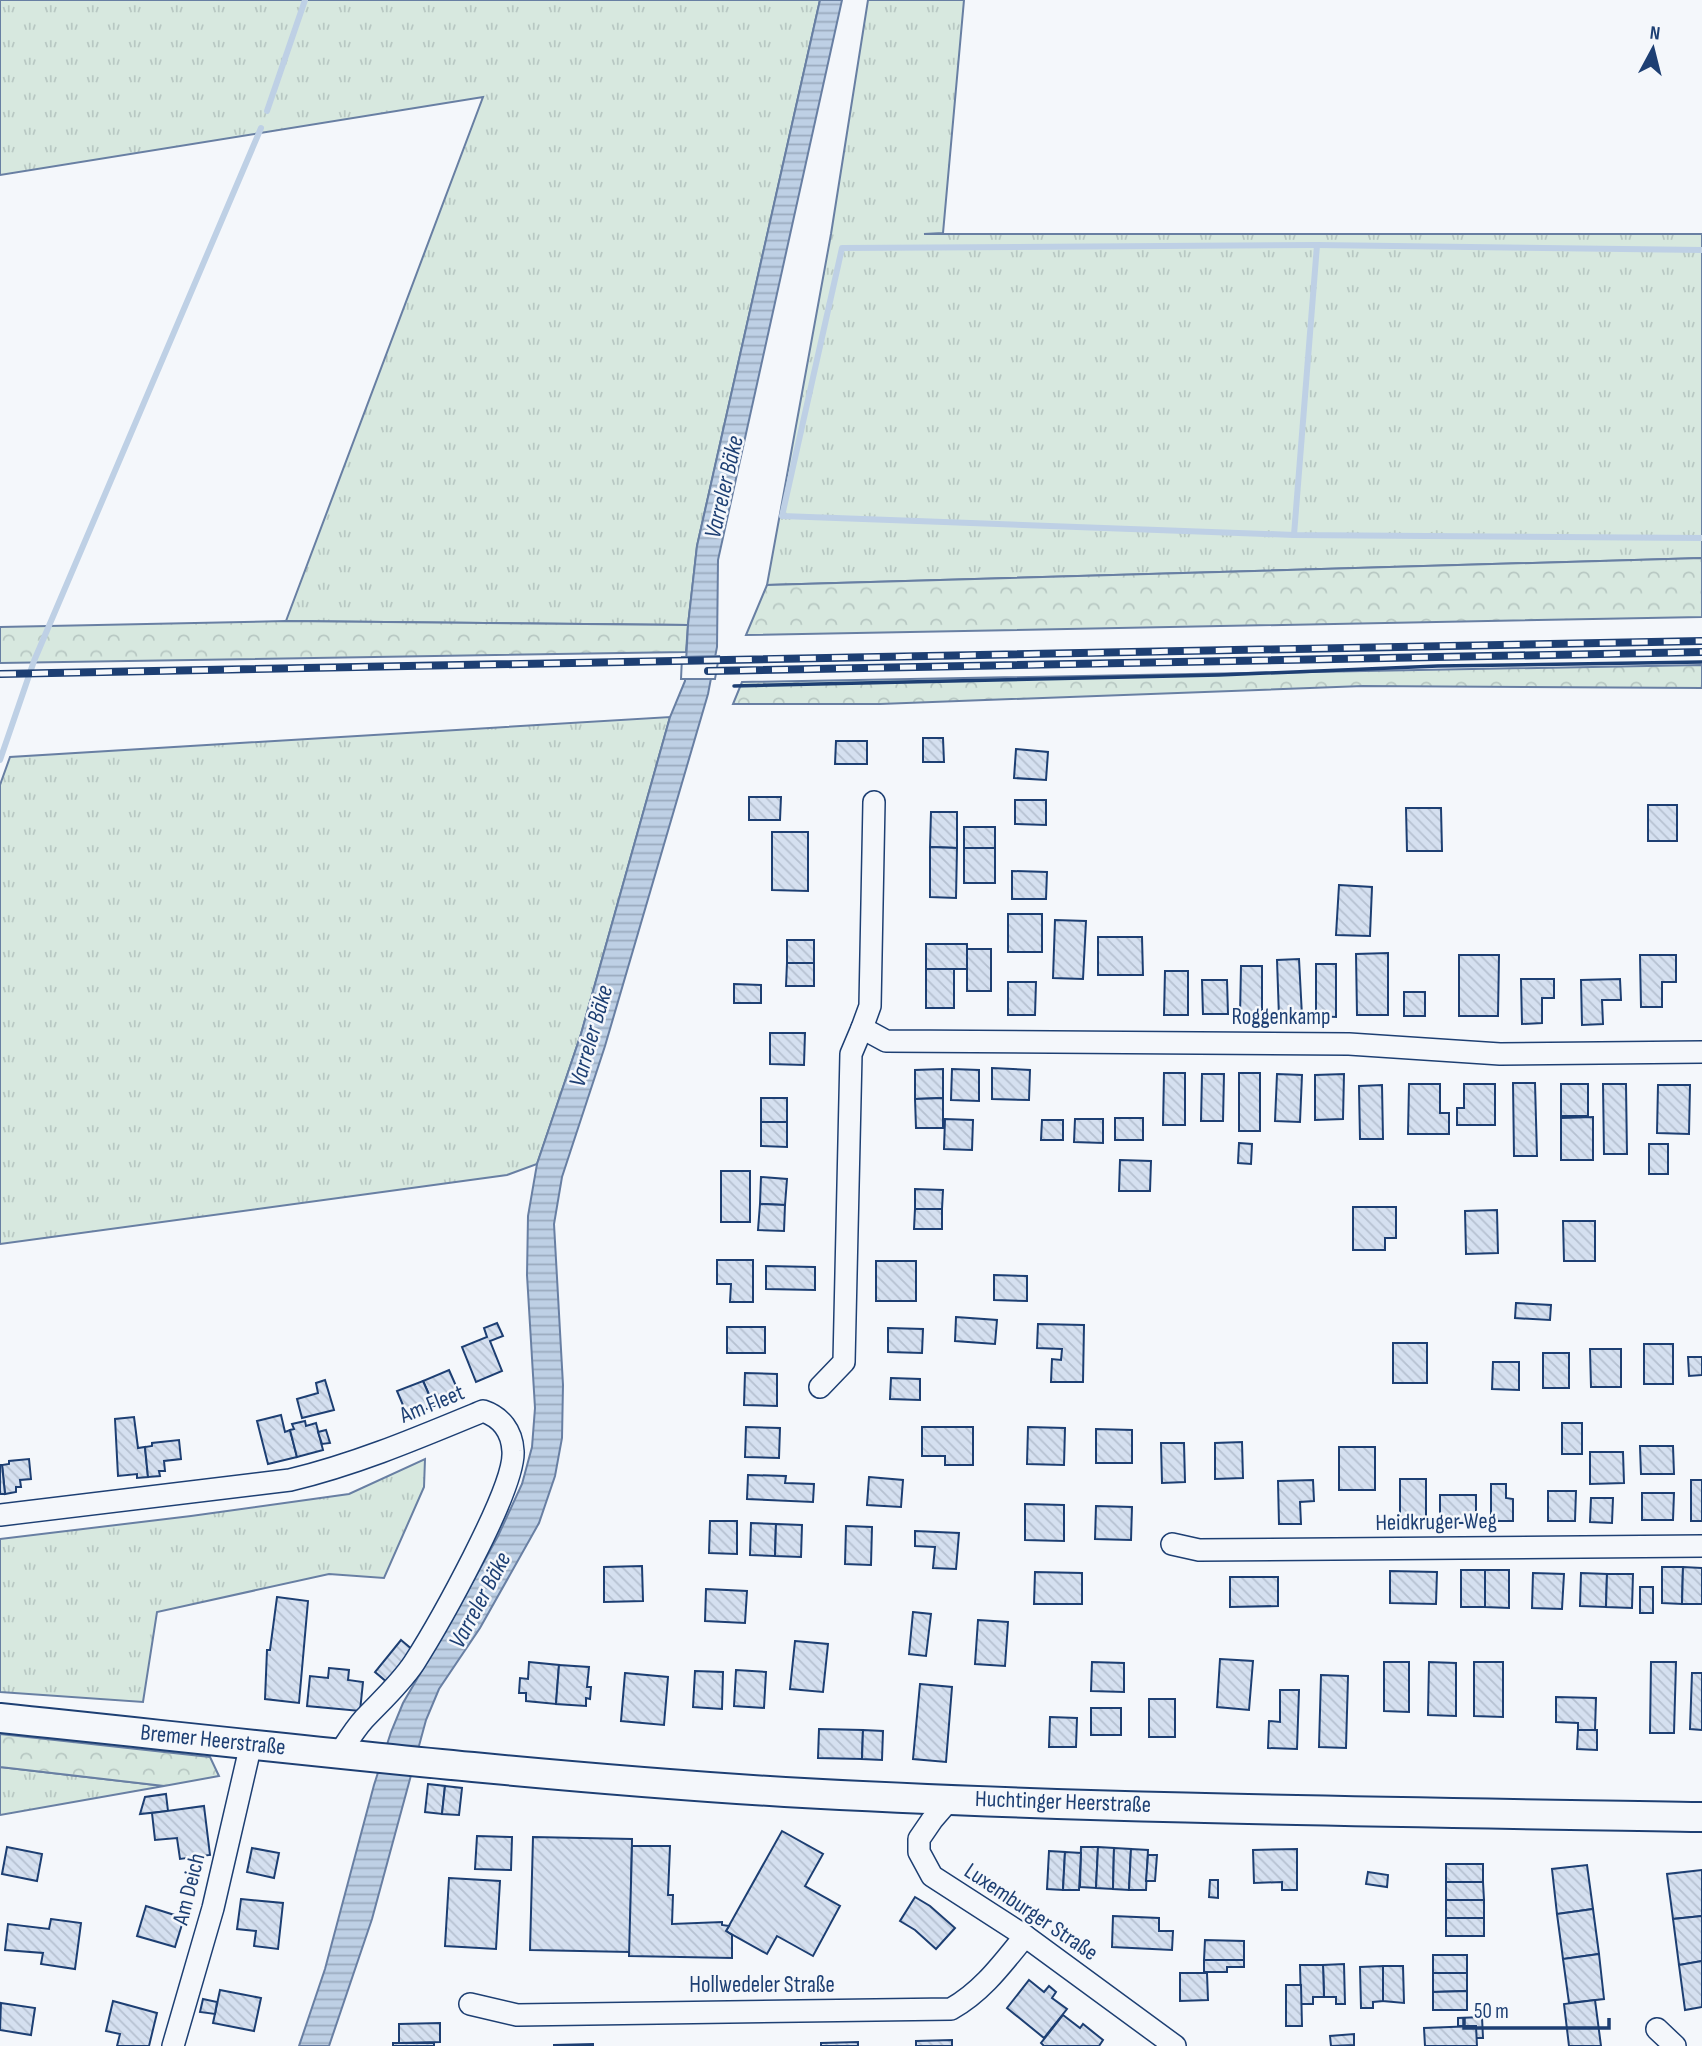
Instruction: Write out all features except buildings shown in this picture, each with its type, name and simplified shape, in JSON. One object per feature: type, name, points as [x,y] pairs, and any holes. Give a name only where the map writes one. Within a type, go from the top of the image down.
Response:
[{"type":"main road","name":"Bremer Heerstraße","points":[[0,1718],[421,1762]]},
{"type":"main road","name":"Huchtinger Heerstraße","points":[[421,1762],[782,1791],[1039,1803],[1702,1817]]},
{"type":"street","points":[[820,1387],[844,1362],[851,1054],[870,1006],[874,802]]},
{"type":"street","name":"Roggenkamp","points":[[862,1028],[886,1041],[1349,1044],[1500,1054],[1702,1052]]},
{"type":"street","name":"Am Fleet","points":[[0,1515],[290,1480],[330,1471],[367,1458],[484,1411],[497,1416],[509,1432],[513,1452],[510,1476],[491,1521],[413,1664],[363,1721],[339,1754]]},
{"type":"street","name":"Heidkruger Weg","points":[[1172,1544],[1199,1550],[1702,1546]]},
{"type":"street","name":"Am Deich","points":[[173,2046],[213,1908],[251,1744]]},
{"type":"street","name":"Luxemburger Straße","points":[[951,1798],[919,1839],[919,1852],[932,1876],[1025,1936],[1175,2046]]},
{"type":"street","name":"Hollwedeler Straße","points":[[470,2004],[517,2015],[951,2010],[965,2002],[988,1980],[1025,1936]]},
{"type":"street","points":[[1657,2029],[1675,2046]]},
{"type":"green space","points":[[0,0],[820,0],[697,546],[688,625],[286,621],[483,97],[0,175]]},
{"type":"green space","points":[[868,0],[964,0],[943,233],[924,234],[1702,234],[1702,558],[767,585],[831,234]]},
{"type":"green space","points":[[1702,558],[1702,617],[746,635],[767,585]]},
{"type":"green space","points":[[286,621],[688,625],[686,652],[0,663],[0,627]]},
{"type":"green space","points":[[1702,665],[1702,688],[1363,686],[880,704],[733,704],[742,682]]},
{"type":"green space","points":[[670,717],[581,1034],[537,1164],[507,1175],[0,1244],[0,785],[10,757]]},
{"type":"green space","points":[[425,1459],[424,1487],[384,1578],[329,1574],[157,1612],[143,1702],[0,1692],[0,1539],[349,1494]]},
{"type":"green space","points":[[0,1734],[210,1757],[219,1776],[164,1786],[0,1767]]},
{"type":"green space","points":[[0,1767],[164,1786],[0,1815]]},
{"type":"water","name":"Varreler Bäke","points":[[820,0],[842,0],[718,560],[717,647],[708,694],[605,1046],[562,1177],[554,1224],[563,1385],[562,1438],[555,1476],[539,1523],[480,1628],[439,1689],[426,1720],[372,1919],[329,2046],[299,2046],[325,1969],[374,1785],[391,1732],[403,1703],[498,1536],[522,1484],[532,1447],[535,1408],[527,1275],[528,1216],[537,1164],[581,1034],[670,717],[685,681],[697,546]]},
{"type":"pier","points":[[719,656],[715,679],[681,679],[682,657]]},
{"type":"waterway","points":[[267,111],[305,0]]},
{"type":"waterway","points":[[0,760],[34,661],[261,128]]},
{"type":"waterway","points":[[1702,250],[1317,245],[842,248],[782,516],[1294,535],[1702,538]]},
{"type":"waterway","points":[[1294,535],[1317,245]]},
{"type":"railway","points":[[0,674],[1702,641]]},
{"type":"railway","points":[[708,671],[1702,652]]},
{"type":"wall","points":[[734,686],[1219,675],[1438,666],[1702,662]]}]
